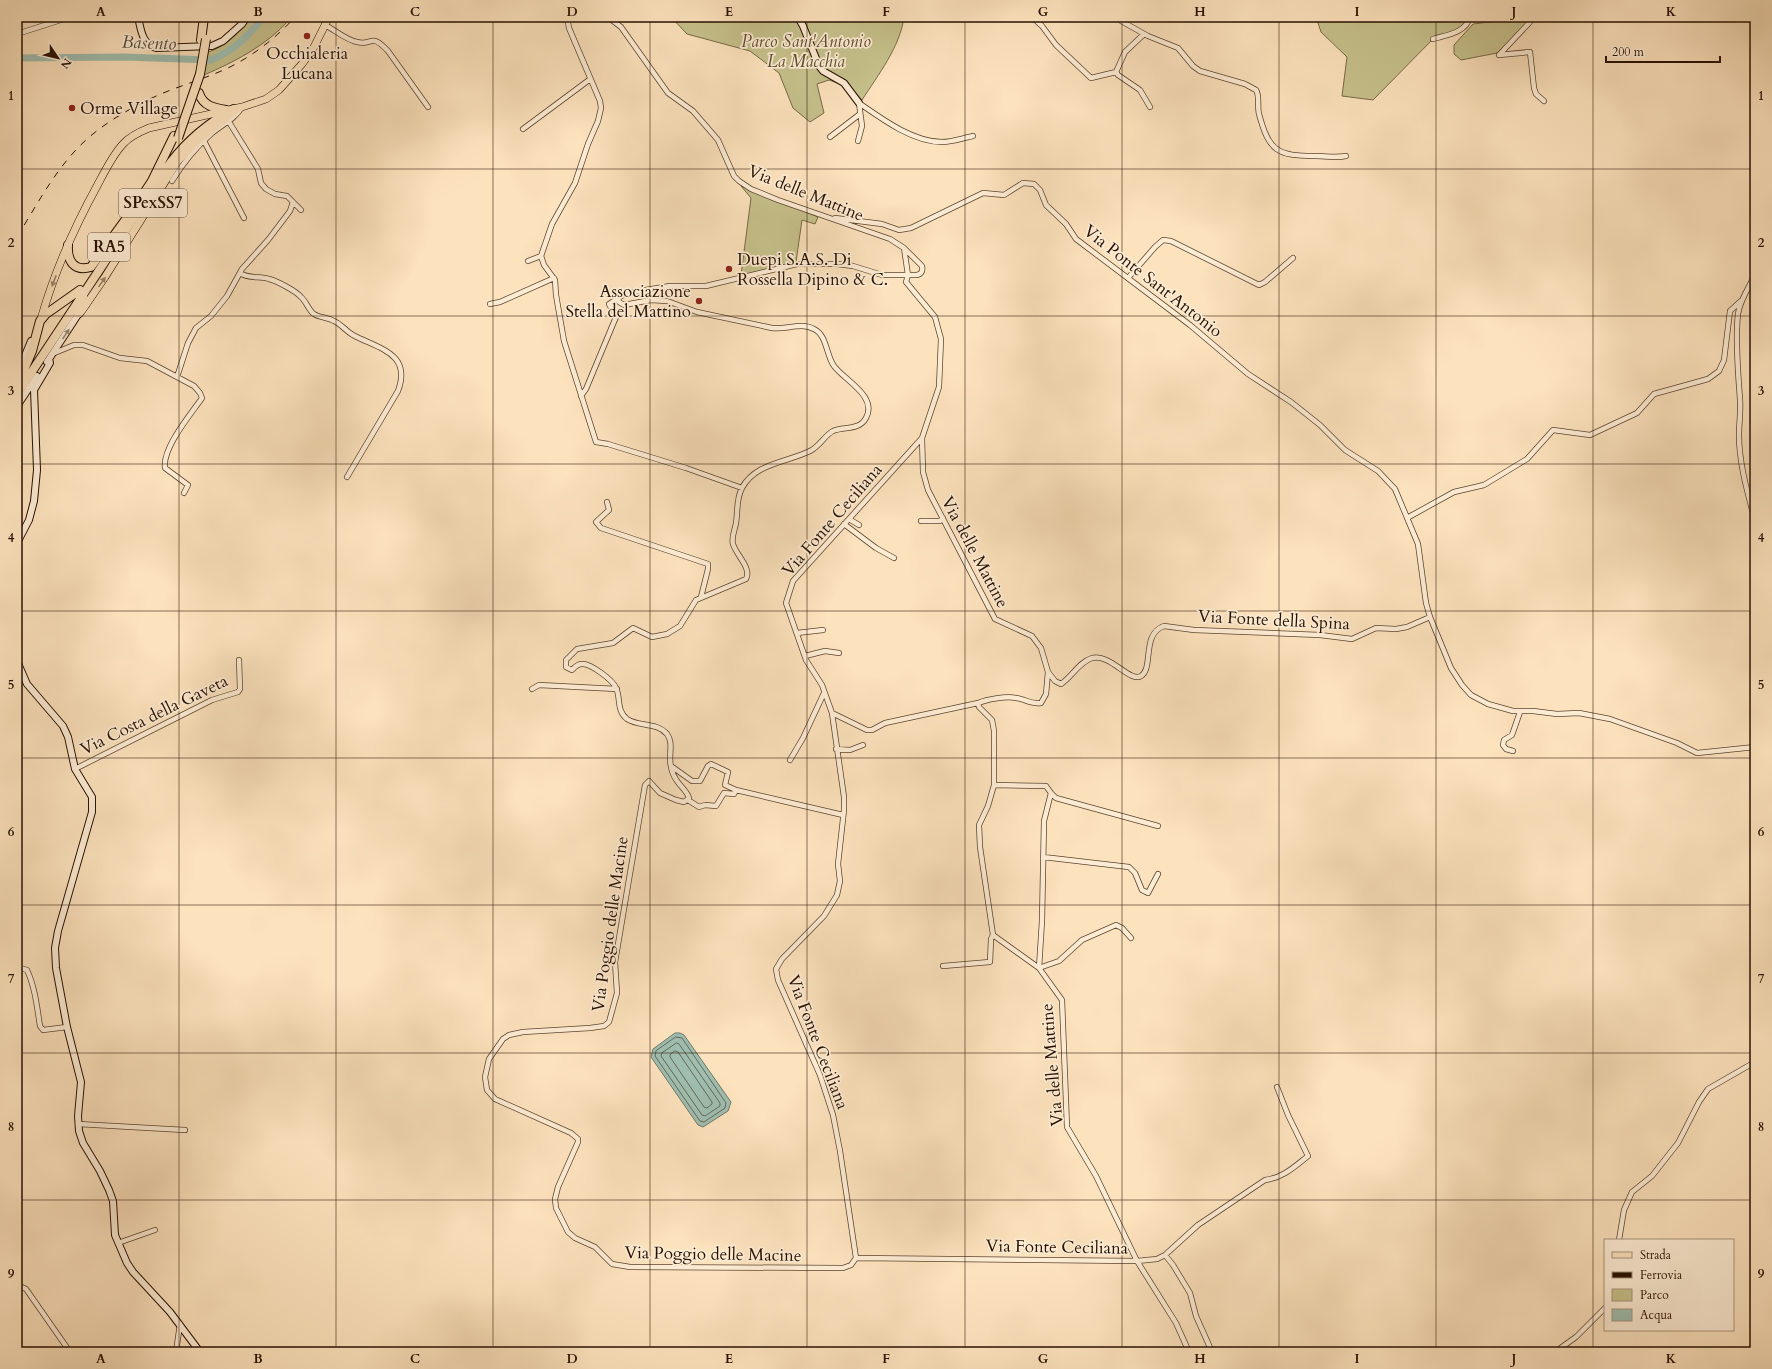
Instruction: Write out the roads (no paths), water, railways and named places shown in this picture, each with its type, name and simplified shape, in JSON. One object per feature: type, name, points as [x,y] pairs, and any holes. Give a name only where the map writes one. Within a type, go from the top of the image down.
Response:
[{"type":"highway","name":"RA5","points":[[176,137],[204,40],[204,17]]},
{"type":"highway","name":"RA5","points":[[82,291],[139,206],[176,137],[200,74],[207,17]]},
{"type":"highway","points":[[200,74],[200,93],[201,98],[206,104],[211,107],[234,109]]},
{"type":"highway","points":[[68,245],[67,256],[71,262],[84,269],[91,267],[180,151],[207,126],[234,109]]},
{"type":"highway","points":[[79,313],[82,291]]},
{"type":"highway","points":[[17,385],[32,351],[40,321],[46,314],[82,291]]},
{"type":"highway","points":[[17,385],[82,291]]},
{"type":"highway","points":[[17,394],[82,291]]},
{"type":"main road","name":"SPexSS7","points":[[40,321],[68,245],[84,209],[111,160],[129,138],[149,128],[234,109],[266,99],[278,90],[308,56],[329,17]]},
{"type":"main road","name":"SPexSS7","points":[[79,313],[105,277],[178,161],[234,109]]},
{"type":"street","points":[[17,34],[70,17]]},
{"type":"street","points":[[138,17],[145,41],[150,46],[156,48],[212,46],[223,42],[242,24],[247,17]]},
{"type":"street","points":[[566,17],[568,28],[589,80],[600,101],[601,108],[598,121],[588,144],[575,184],[552,224],[542,256],[544,265],[554,278],[556,284],[556,295],[564,341],[596,442],[608,444],[686,468],[742,488]]},
{"type":"street","name":"Via delle Mattine","points":[[608,17],[621,27],[668,93],[693,110],[718,140],[730,167],[739,181],[778,200],[890,239],[904,248],[922,268],[922,272],[919,275],[908,275]]},
{"type":"street","points":[[798,17],[819,66],[823,71],[844,83],[859,103],[887,123],[926,140],[943,142],[973,136]]},
{"type":"street","points":[[1032,17],[1042,26],[1056,45],[1091,78],[1116,72]]},
{"type":"street","points":[[1114,17],[1144,34],[1178,48],[1193,66],[1200,71],[1244,84],[1256,90],[1258,95],[1258,108],[1265,134],[1277,150],[1298,156],[1346,156]]},
{"type":"street","points":[[1433,39],[1459,31],[1466,26],[1470,17]]},
{"type":"street","points":[[1531,17],[1530,22],[1499,55],[1530,52],[1534,88],[1536,94],[1544,100]]},
{"type":"street","points":[[325,25],[356,42],[372,40],[380,43],[388,51],[428,107]]},
{"type":"street","points":[[1116,72],[1125,52],[1144,34]]},
{"type":"street","points":[[1116,72],[1118,76],[1140,90],[1150,107]]},
{"type":"street","points":[[523,129],[589,80]]},
{"type":"street","points":[[858,141],[862,126],[859,103]]},
{"type":"street","points":[[172,181],[184,162],[204,141],[238,115],[234,109]]},
{"type":"street","points":[[830,136],[860,114]]},
{"type":"street","points":[[229,122],[258,169],[261,183],[266,189],[275,194],[287,196],[301,210]]},
{"type":"street","points":[[204,141],[244,218]]},
{"type":"street","name":"Via Ponte Sant'Antonio","points":[[830,217],[882,224],[899,230],[912,228],[983,193],[1004,195],[1023,184],[1034,184],[1040,190],[1046,205],[1066,224],[1076,239],[1190,325],[1248,374],[1291,402],[1320,425],[1345,450],[1378,471],[1395,488],[1418,544],[1426,603],[1430,617]]},
{"type":"street","points":[[177,377],[188,343],[196,328],[210,316],[227,296],[240,273],[286,217],[293,202]]},
{"type":"street","points":[[1128,278],[1155,246],[1163,240],[1171,241],[1259,285],[1265,282],[1293,258]]},
{"type":"street","name":"Via delle Mattine","points":[[904,248],[908,275],[906,282],[935,317],[941,339],[939,387],[922,438],[923,472],[928,490],[988,609],[995,619],[1032,636],[1041,648],[1048,672],[1046,694],[1041,703],[1036,704],[1015,697],[978,703]]},
{"type":"street","points":[[528,261],[542,256]]},
{"type":"street","points":[[582,396],[586,390],[616,317],[617,313],[609,306],[609,304],[627,293],[670,286],[706,286],[797,264],[838,264],[853,266],[882,275],[908,275]]},
{"type":"street","points":[[240,273],[270,279],[300,296],[309,305],[311,312],[315,315],[334,321],[352,335],[392,354],[398,362],[402,380],[398,391],[347,477]]},
{"type":"street","points":[[1755,275],[1741,301],[1738,314],[1738,364],[1741,412],[1739,435],[1745,480],[1755,521]]},
{"type":"street","points":[[490,304],[500,302],[554,278]]},
{"type":"street","points":[[618,298],[619,302],[624,305],[651,300],[667,301],[697,312],[772,328],[798,326],[813,328],[821,336],[830,360],[866,399],[868,411],[866,418],[861,424],[834,431],[810,451],[755,473],[742,488],[737,500],[736,524],[732,540],[735,550],[748,572],[748,577],[744,581],[701,597],[695,602],[680,626],[667,634],[652,637],[633,628],[613,643],[577,649],[566,660],[566,667],[568,669],[572,670],[579,664],[588,665],[609,680],[617,690],[618,705],[625,716],[634,722],[661,729],[668,736],[670,742],[669,760],[674,776],[689,797],[688,800]]},
{"type":"street","points":[[1407,518],[1454,492],[1484,485],[1521,463],[1527,459],[1553,430],[1590,435],[1637,413],[1654,394],[1708,379],[1719,371],[1724,360],[1730,311],[1741,301]]},
{"type":"street","name":"SPexSS7","points":[[17,406],[79,313]]},
{"type":"street","name":"SPexSS7","points":[[17,374],[40,321]]},
{"type":"street","points":[[17,543],[33,508],[37,470],[34,390],[50,363],[50,356],[74,345],[83,345],[120,358],[147,361],[194,386],[200,393],[202,398],[168,451],[164,463],[165,468],[188,485],[184,493]]},
{"type":"street","name":"Via Fonte Ceciliana","points":[[922,438],[793,581],[786,603],[805,656],[824,693],[832,713],[844,797],[844,810],[842,815],[838,864],[840,881],[838,896],[824,916],[782,959],[776,969],[778,980],[820,1075],[834,1115],[856,1258],[1137,1261]]},
{"type":"street","points":[[607,502],[609,510],[596,522],[601,528],[708,564],[701,597]]},
{"type":"street","points":[[921,521],[940,521],[943,518]]},
{"type":"street","points":[[849,519],[859,525]]},
{"type":"street","points":[[844,524],[876,548],[894,558]]},
{"type":"street","points":[[1430,617],[1450,668],[1466,690],[1477,699],[1488,704],[1503,709],[1520,712],[1533,711],[1549,714],[1579,713],[1610,719],[1677,743],[1698,753],[1755,748]]},
{"type":"street","name":"Via Fonte della Spina","points":[[1048,672],[1055,681],[1061,684],[1068,680],[1083,663],[1092,658],[1101,658],[1111,661],[1134,678],[1140,677],[1145,673],[1151,639],[1156,631],[1164,626],[1194,630],[1320,635],[1352,639],[1376,628],[1396,630],[1430,617]]},
{"type":"street","points":[[797,633],[823,630]]},
{"type":"street","points":[[805,656],[825,652],[839,653]]},
{"type":"street","name":"Via Costa della Gaveta","points":[[75,769],[212,700],[238,692],[240,689],[238,660]]},
{"type":"street","name":"Via Costa della Gaveta","points":[[17,661],[27,684],[63,726],[68,737],[75,769],[87,787],[93,802],[86,833],[58,931],[55,948],[56,968],[67,1027],[81,1082],[78,1124],[80,1137],[100,1171],[111,1195],[115,1235],[127,1263],[133,1272],[180,1324],[200,1352]]},
{"type":"street","points":[[532,689],[539,685],[617,690]]},
{"type":"street","points":[[790,760],[803,738],[824,693]]},
{"type":"street","points":[[832,713],[867,730],[872,730],[885,723],[978,703],[979,707],[992,720],[994,731],[994,784],[988,806],[979,825],[980,847],[993,935],[991,939],[990,962],[943,966]]},
{"type":"street","points":[[1513,751],[1506,749],[1503,745],[1504,740],[1512,735],[1520,712]]},
{"type":"street","points":[[836,749],[850,750],[863,745]]},
{"type":"street","points":[[671,766],[692,781],[700,781],[708,766],[711,764],[728,772],[725,784],[736,790],[842,815]]},
{"type":"street","name":"Via Poggio delle Macine","points":[[736,790],[734,794],[724,793],[716,806],[705,805],[699,807],[688,800],[681,802],[668,797],[658,791],[649,781],[645,785],[615,962],[617,993],[609,1022],[604,1026],[590,1028],[523,1032],[509,1035],[503,1039],[486,1068],[485,1085],[495,1099],[571,1133],[578,1139],[558,1186],[555,1199],[556,1208],[568,1232],[575,1238],[595,1247],[612,1264],[630,1267],[843,1268],[852,1265],[856,1258]]},
{"type":"street","points":[[994,784],[1046,786],[1056,798],[1158,826]]},
{"type":"street","points":[[1051,793],[1044,821],[1042,921],[1039,968],[1059,961],[1082,940],[1116,925],[1122,928],[1131,938]]},
{"type":"street","points":[[1043,857],[1130,867],[1135,873],[1142,890],[1148,893],[1158,874]]},
{"type":"street","name":"Via delle Mattine","points":[[993,935],[1039,968],[1062,1000],[1067,1127],[1096,1176],[1137,1261],[1176,1323],[1189,1352]]},
{"type":"street","points":[[17,967],[27,970],[34,991],[40,1026],[43,1030],[67,1027]]},
{"type":"street","points":[[1619,1239],[1624,1210],[1632,1192],[1652,1176],[1678,1143],[1699,1102],[1708,1089],[1755,1062]]},
{"type":"street","points":[[1137,1261],[1157,1259],[1165,1255],[1198,1225],[1265,1180],[1274,1179],[1285,1175],[1308,1156],[1288,1115],[1277,1087]]},
{"type":"street","points":[[78,1124],[185,1130]]},
{"type":"street","points":[[118,1243],[155,1230]]},
{"type":"street","points":[[1165,1255],[1190,1293],[1196,1316],[1212,1352]]},
{"type":"street","points":[[17,1285],[26,1289],[70,1352]]},
{"type":"street","points":[[1555,1352],[1576,1337],[1604,1309]]},
{"type":"street","points":[[176,1352],[180,1324]]},
{"type":"water","points":[[675,1033],[684,1035],[731,1102],[728,1111],[703,1127],[698,1125],[651,1057],[653,1049]]},
{"type":"waterway","name":"Basento","points":[[17,58],[125,57],[211,60],[234,47],[252,31],[264,17]]},
{"type":"railway","points":[[17,237],[57,173],[76,150],[93,134],[120,115],[151,98],[219,72],[248,57],[281,32],[295,17]]},
{"type":"place","name":"Occhialeria Lucana","points":[[307,36]]},
{"type":"place","name":"Orme Village","points":[[72,108]]},
{"type":"place","name":"Duepi S.A.S. Di Rossella Dipino & C.","points":[[729,269]]},
{"type":"place","name":"Associazione Stella del Mattino","points":[[699,301]]},
{"type":"park label","name":"Parco Sant'Antonio La Macchia","points":[[806,51]]}]
